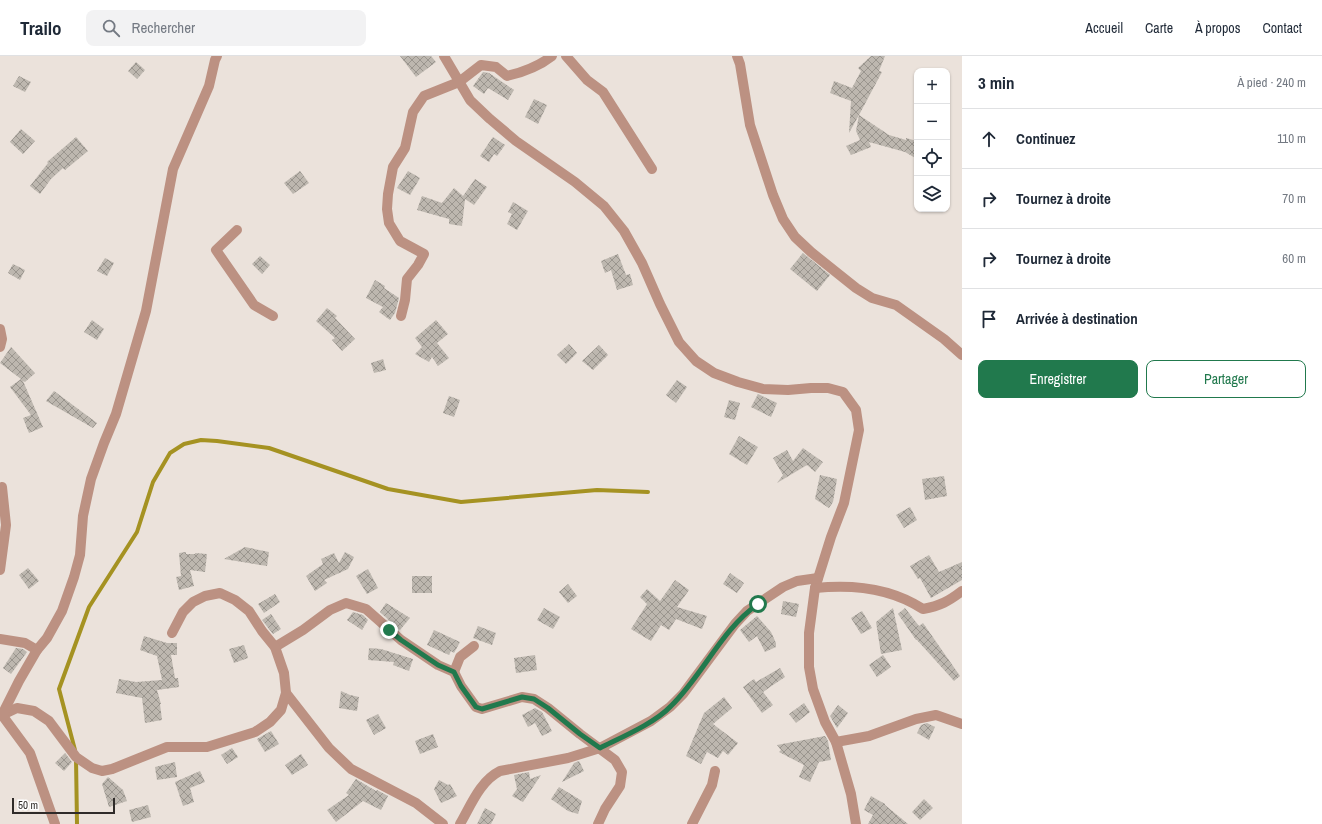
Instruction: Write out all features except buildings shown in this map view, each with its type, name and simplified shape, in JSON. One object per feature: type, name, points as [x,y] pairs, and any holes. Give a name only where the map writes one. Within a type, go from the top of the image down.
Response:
[{"type":"street","points":[[1,714],[37,650],[47,638],[62,611],[74,577],[80,555],[83,516],[91,479],[116,414],[146,311],[173,168],[209,86],[217,56]]},
{"type":"street","points":[[444,56],[470,100],[490,120],[516,141],[576,182],[604,206],[624,231],[639,257],[679,342],[696,361],[714,372],[738,382],[763,389],[788,390],[828,388],[842,392],[856,410],[859,430],[844,503],[815,588],[810,633],[809,667],[813,690],[825,722],[836,742],[851,794],[856,824]]},
{"type":"street","points":[[401,316],[405,300],[407,279],[418,265],[424,254],[400,241],[389,223],[387,209],[393,167],[405,148],[413,112],[424,96],[459,82],[481,65],[496,67],[507,76],[525,72],[543,63],[552,56]]},
{"type":"street","points":[[566,56],[587,80],[603,92],[652,169]]},
{"type":"street","points":[[737,56],[740,64],[750,125],[773,195],[783,219],[795,236],[811,252],[856,288],[872,298],[896,305],[944,339],[962,355]]},
{"type":"street","points":[[237,230],[216,250],[254,305],[273,316]]},
{"type":"street","points":[[0,329],[2,339],[0,347]]},
{"type":"street","points":[[0,570],[6,525],[2,487]]},
{"type":"street","points":[[460,824],[479,791],[492,775],[500,771],[568,758],[600,748],[652,721],[670,708],[735,624],[747,611],[783,587],[797,581],[818,578]]},
{"type":"street","points":[[815,588],[836,586],[870,588],[912,602],[924,609],[936,607],[950,600],[962,591]]},
{"type":"street","points":[[1,714],[17,708],[34,711],[49,721],[76,757],[92,768],[102,771],[112,769],[167,747],[207,747],[255,732],[270,722],[281,710],[286,693],[284,674],[275,647],[249,611],[235,600],[220,593],[205,596],[193,602],[183,612],[172,633]]},
{"type":"street","points":[[275,647],[303,630],[330,610],[346,603],[366,609],[401,640],[438,665],[454,672],[461,686],[476,707],[482,709],[522,697],[534,699],[548,708],[615,760],[622,772],[620,786],[605,809],[598,824]]},
{"type":"street","points":[[0,639],[25,643],[37,650]]},
{"type":"street","points":[[454,672],[460,657],[474,646]]},
{"type":"street","points":[[286,693],[329,748],[351,769],[416,803],[443,824]]},
{"type":"street","points":[[1,714],[30,753],[55,824]]},
{"type":"street","points":[[836,742],[868,736],[916,719],[936,715],[962,724]]},
{"type":"street","points":[[692,824],[712,785],[715,771]]},
{"type":"waterway","points":[[75,750],[59,689],[89,607],[137,532],[153,482],[170,453],[184,444],[201,440],[269,448],[388,489],[461,502],[597,490],[648,492]]},
{"type":"waterway","points":[[76,758],[77,824]]},
{"type":"route","points":[[389,630],[438,665],[454,672],[461,686],[476,707],[482,709],[522,697],[534,699],[600,748],[652,721],[670,708],[683,694],[735,624],[747,611],[758,604]]}]
